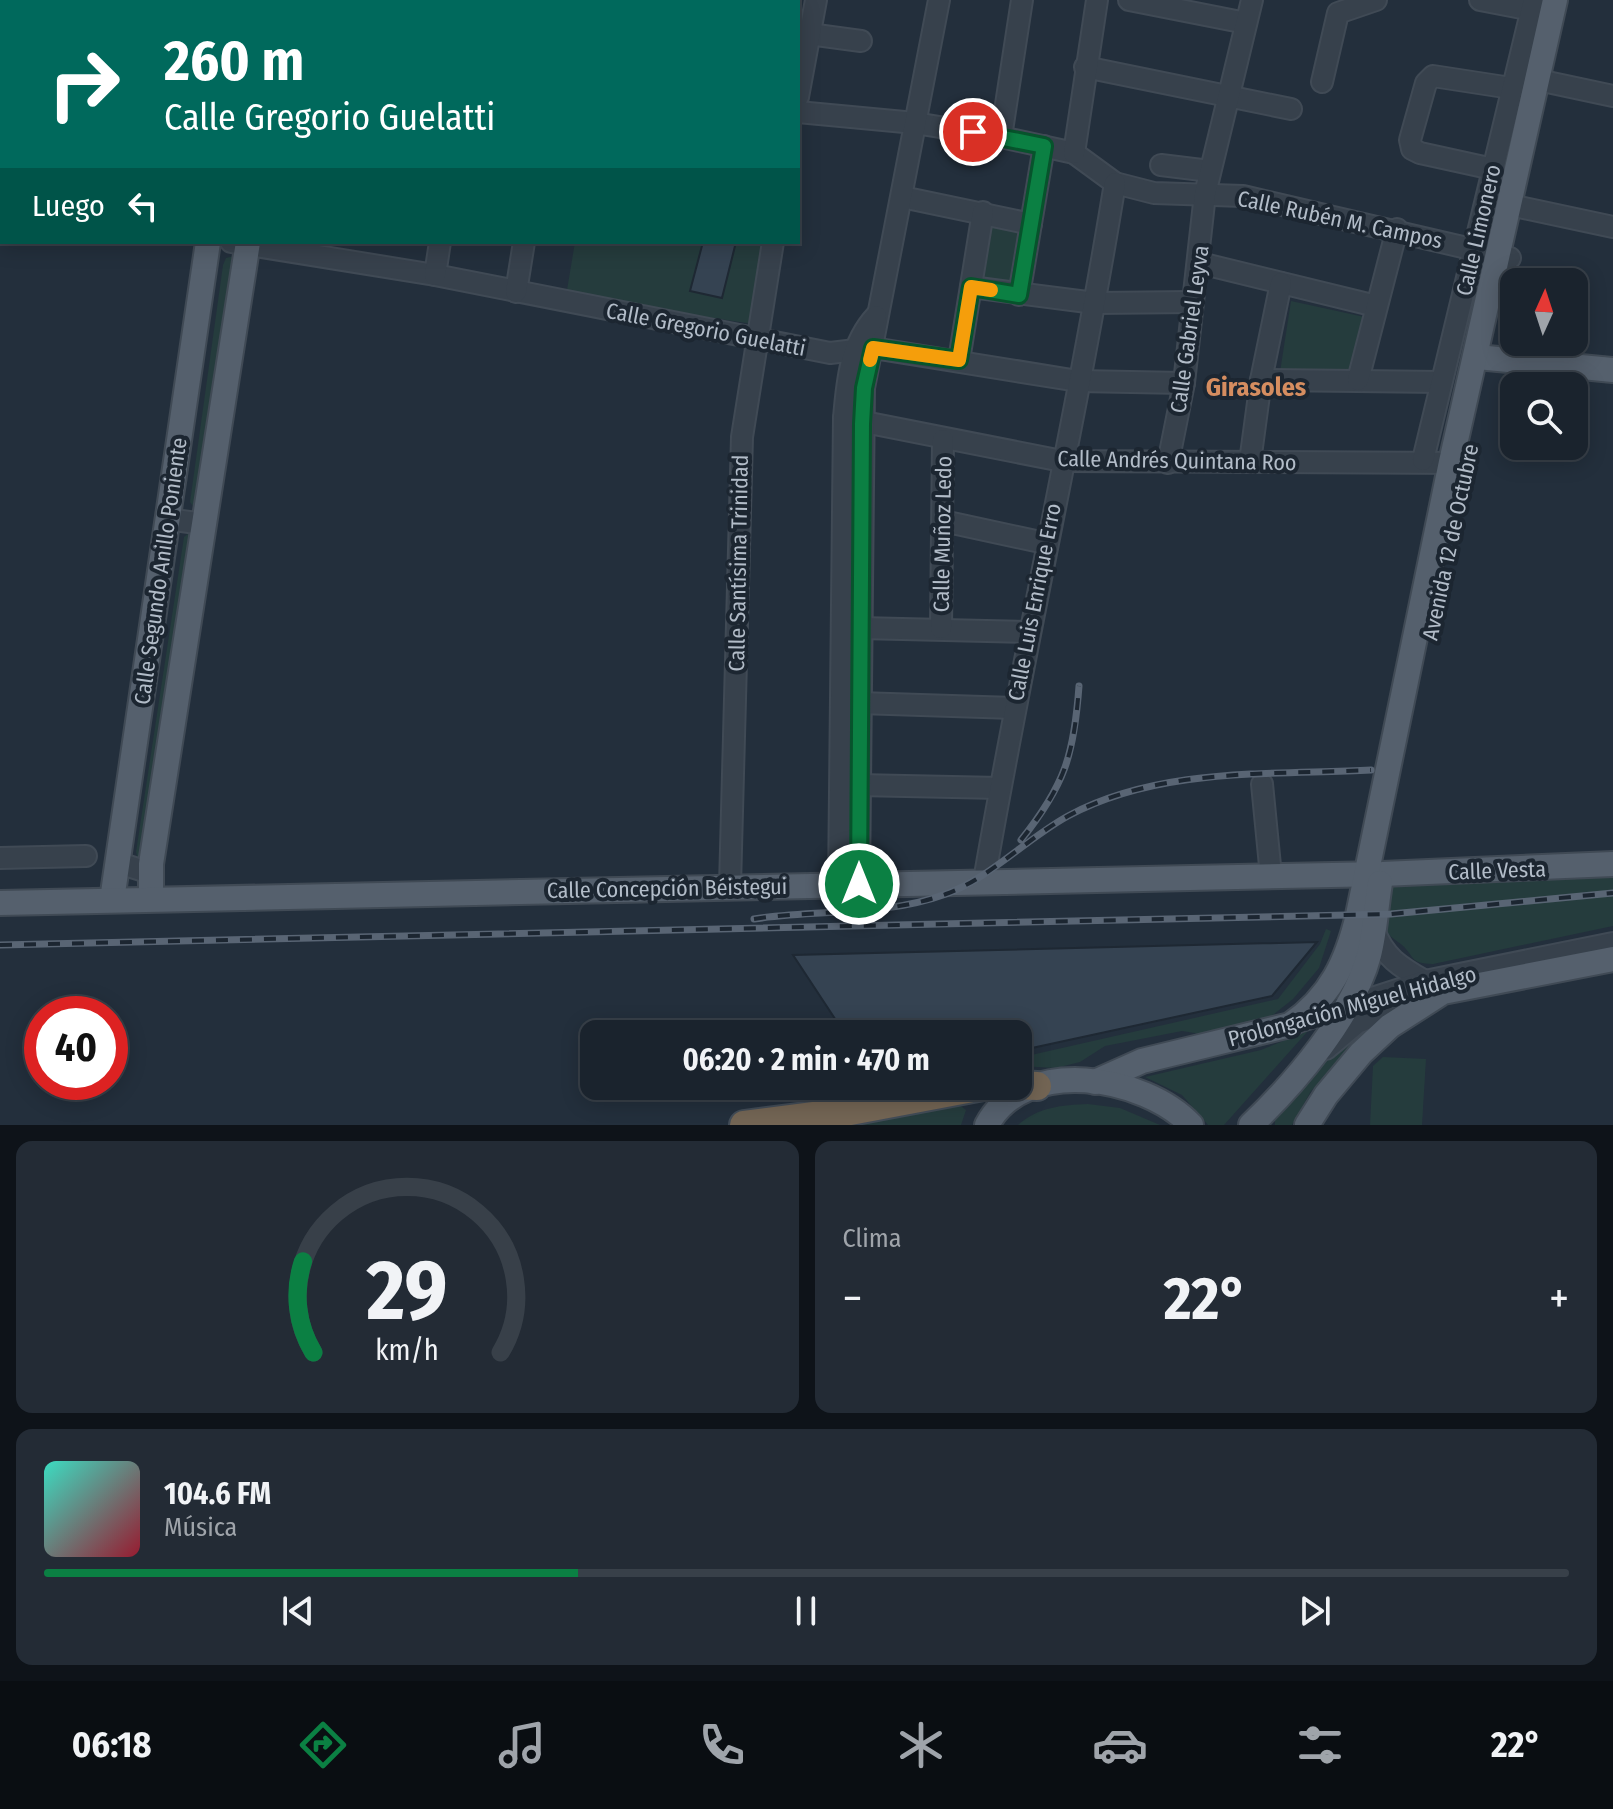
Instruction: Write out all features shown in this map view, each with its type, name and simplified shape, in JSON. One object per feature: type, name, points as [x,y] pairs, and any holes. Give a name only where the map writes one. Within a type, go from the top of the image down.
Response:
[{"type":"highway","points":[[744,1125],[839,1100]]},
{"type":"main road","name":"Avenida 12 de Octubre","points":[[1301,1069],[1348,1007],[1368,957],[1374,930],[1374,874],[1482,357],[1495,253],[1516,206],[1544,82],[1548,5]]},
{"type":"main road","name":"Calle Segundo Anillo Poniente","points":[[112,900],[208,244]]},
{"type":"main road","name":"Calle Segundo Anillo Poniente","points":[[151,899],[151,864],[204,524],[242,244]]},
{"type":"main road","points":[[1482,357],[1613,370]]},
{"type":"main road","name":"Calle Vesta","points":[[1374,874],[1613,864]]},
{"type":"main road","name":"Avenida 12 de Octubre","points":[[1290,1025],[1307,1013],[1341,973],[1361,899],[1374,874]]},
{"type":"main road","name":"Calle Concepción Béistegui","points":[[0,903],[1374,874]]},
{"type":"main road","name":"Prolongación Miguel Hidalgo","points":[[1434,986],[1613,959]]},
{"type":"main road","points":[[1307,1125],[1361,1053],[1434,986]]},
{"type":"main road","name":"Prolongación Miguel Hidalgo","points":[[1095,1082],[1142,1061],[1290,1025]]},
{"type":"main road","name":"Prolongación Miguel Hidalgo","points":[[1251,1125],[1301,1069]]},
{"type":"main road","points":[[1032,1086],[1095,1082],[1154,1098],[1191,1125]]},
{"type":"main road","points":[[987,1125],[1007,1100]]},
{"type":"street","points":[[849,884],[853,421],[864,350],[876,316],[902,197],[939,0]]},
{"type":"street","points":[[1001,137],[1022,0]]},
{"type":"street","points":[[1074,153],[1097,0]]},
{"type":"street","points":[[1129,0],[1173,5],[1246,23]]},
{"type":"street","name":"Calle Gabriel Leyva","points":[[1168,463],[1184,383],[1200,263],[1205,194],[1252,0]]},
{"type":"street","points":[[1322,82],[1338,13],[1376,0]]},
{"type":"street","points":[[1480,0],[1548,5]]},
{"type":"street","name":"Calle Limonero","points":[[1423,460],[1441,382],[1495,253],[1493,169],[1511,88],[1548,5]]},
{"type":"street","points":[[800,82],[809,16],[861,41]]},
{"type":"street","points":[[1085,67],[1291,109]]},
{"type":"street","points":[[1493,169],[1420,153],[1412,149],[1410,140],[1426,83],[1433,76],[1511,88]]},
{"type":"street","points":[[1544,82],[1613,96]]},
{"type":"street","name":"Calle Rubén M. Campos","points":[[800,112],[915,123],[1001,137],[1074,153],[1115,183],[1154,193],[1243,196],[1495,253]]},
{"type":"street","points":[[1019,295],[1044,146]]},
{"type":"street","points":[[1161,165],[1210,171]]},
{"type":"street","name":"Calle Luis Enrique Erro","points":[[984,881],[1045,543],[1095,303],[1115,183]]},
{"type":"street","points":[[902,197],[1031,224]]},
{"type":"street","points":[[1516,206],[1613,227]]},
{"type":"street","points":[[959,360],[983,212]]},
{"type":"street","points":[[1358,380],[1397,229]]},
{"type":"street","name":"Calle Gregorio Guelatti","points":[[248,244],[435,275],[830,353],[864,350],[959,360],[1078,381],[1184,383]]},
{"type":"street","points":[[435,275],[440,244]]},
{"type":"street","points":[[516,292],[524,244]]},
{"type":"street","name":"Calle Santísima Trinidad","points":[[730,886],[742,437],[773,244]]},
{"type":"street","points":[[1200,263],[1376,306]]},
{"type":"street","points":[[1250,462],[1261,380],[1281,283]]},
{"type":"street","points":[[971,287],[1095,303],[1193,302]]},
{"type":"street","points":[[1261,380],[1441,382]]},
{"type":"street","points":[[849,884],[858,785],[860,628],[853,421]]},
{"type":"street","name":"Calle Andrés Quintana Roo","points":[[853,421],[1062,461],[1459,462]]},
{"type":"street","name":"Calle Muñoz Ledo","points":[[941,628],[943,440]]},
{"type":"street","points":[[167,519],[204,524]]},
{"type":"street","points":[[943,521],[1045,543]]},
{"type":"street","points":[[860,628],[1029,632]]},
{"type":"street","points":[[859,703],[1014,708]]},
{"type":"street","points":[[1262,784],[1271,876]]},
{"type":"street","points":[[858,785],[1000,788]]},
{"type":"street","points":[[0,858],[86,856]]},
{"type":"street","points":[[119,863],[144,871],[151,864]]},
{"type":"street","points":[[1338,875],[1353,884],[1361,899]]},
{"type":"street","points":[[1374,930],[1381,949],[1398,966],[1434,986]]},
{"type":"street","name":"Prolongación Miguel Hidalgo","points":[[1290,1025],[1348,1007],[1613,943]]},
{"type":"street","name":"Prolongación Miguel Hidalgo","points":[[1301,1069],[1357,1023],[1434,986]]},
{"type":"green space","points":[[987,215],[1027,227],[1015,292],[977,286]]},
{"type":"green space","points":[[575,244],[765,244],[753,324],[566,296]]},
{"type":"green space","points":[[234,256],[196,510],[190,502],[223,265],[226,258]]},
{"type":"green space","points":[[1291,301],[1369,318],[1356,373],[1280,372]]},
{"type":"green space","points":[[189,533],[196,534],[146,860],[138,859],[136,852],[184,537]]},
{"type":"green space","points":[[1613,873],[1613,926],[1433,964],[1416,961],[1383,927],[1389,884]]},
{"type":"green space","points":[[1326,929],[1331,931],[1319,968],[1293,999],[1264,1022],[1207,1035],[1182,1031],[1105,1046],[1080,1062],[1056,1068],[1032,1067],[1032,1055],[1278,999],[1320,944]]},
{"type":"green space","points":[[1385,1018],[1311,1091],[1292,1125],[1275,1125],[1275,1104],[1347,1039]]},
{"type":"green space","points":[[1308,1031],[1224,1125],[1208,1125],[1182,1095],[1145,1077],[1261,1050]]},
{"type":"green space","points":[[1383,1057],[1426,1059],[1422,1125],[1370,1125],[1373,1066]]},
{"type":"green space","points":[[958,1104],[966,1110],[961,1125],[831,1125]]},
{"type":"green space","points":[[1088,1104],[1120,1108],[1160,1125],[1018,1125],[1042,1111]]},
{"type":"building","points":[[702,244],[736,244],[722,298],[690,291]]},
{"type":"building","points":[[1317,942],[1272,996],[1032,1048],[1032,1020],[836,1020],[793,955]]},
{"type":"railway","points":[[1021,840],[1048,802],[1065,768],[1074,731],[1079,686]]},
{"type":"railway","points":[[754,919],[899,906],[946,894],[978,878],[1068,816],[1103,800],[1140,789],[1216,776],[1371,770]]},
{"type":"railway","points":[[0,945],[1391,914],[1613,893]]},
{"type":"slow traffic","points":[[870,360],[873,348],[959,360],[971,287],[991,290]]},
{"type":"district","name":"Girasoles","points":[[1256,387]]},
{"type":"route","points":[[859,884],[862,424],[864,388],[873,348],[959,360],[971,287],[1019,295],[1044,146],[973,132]]}]
